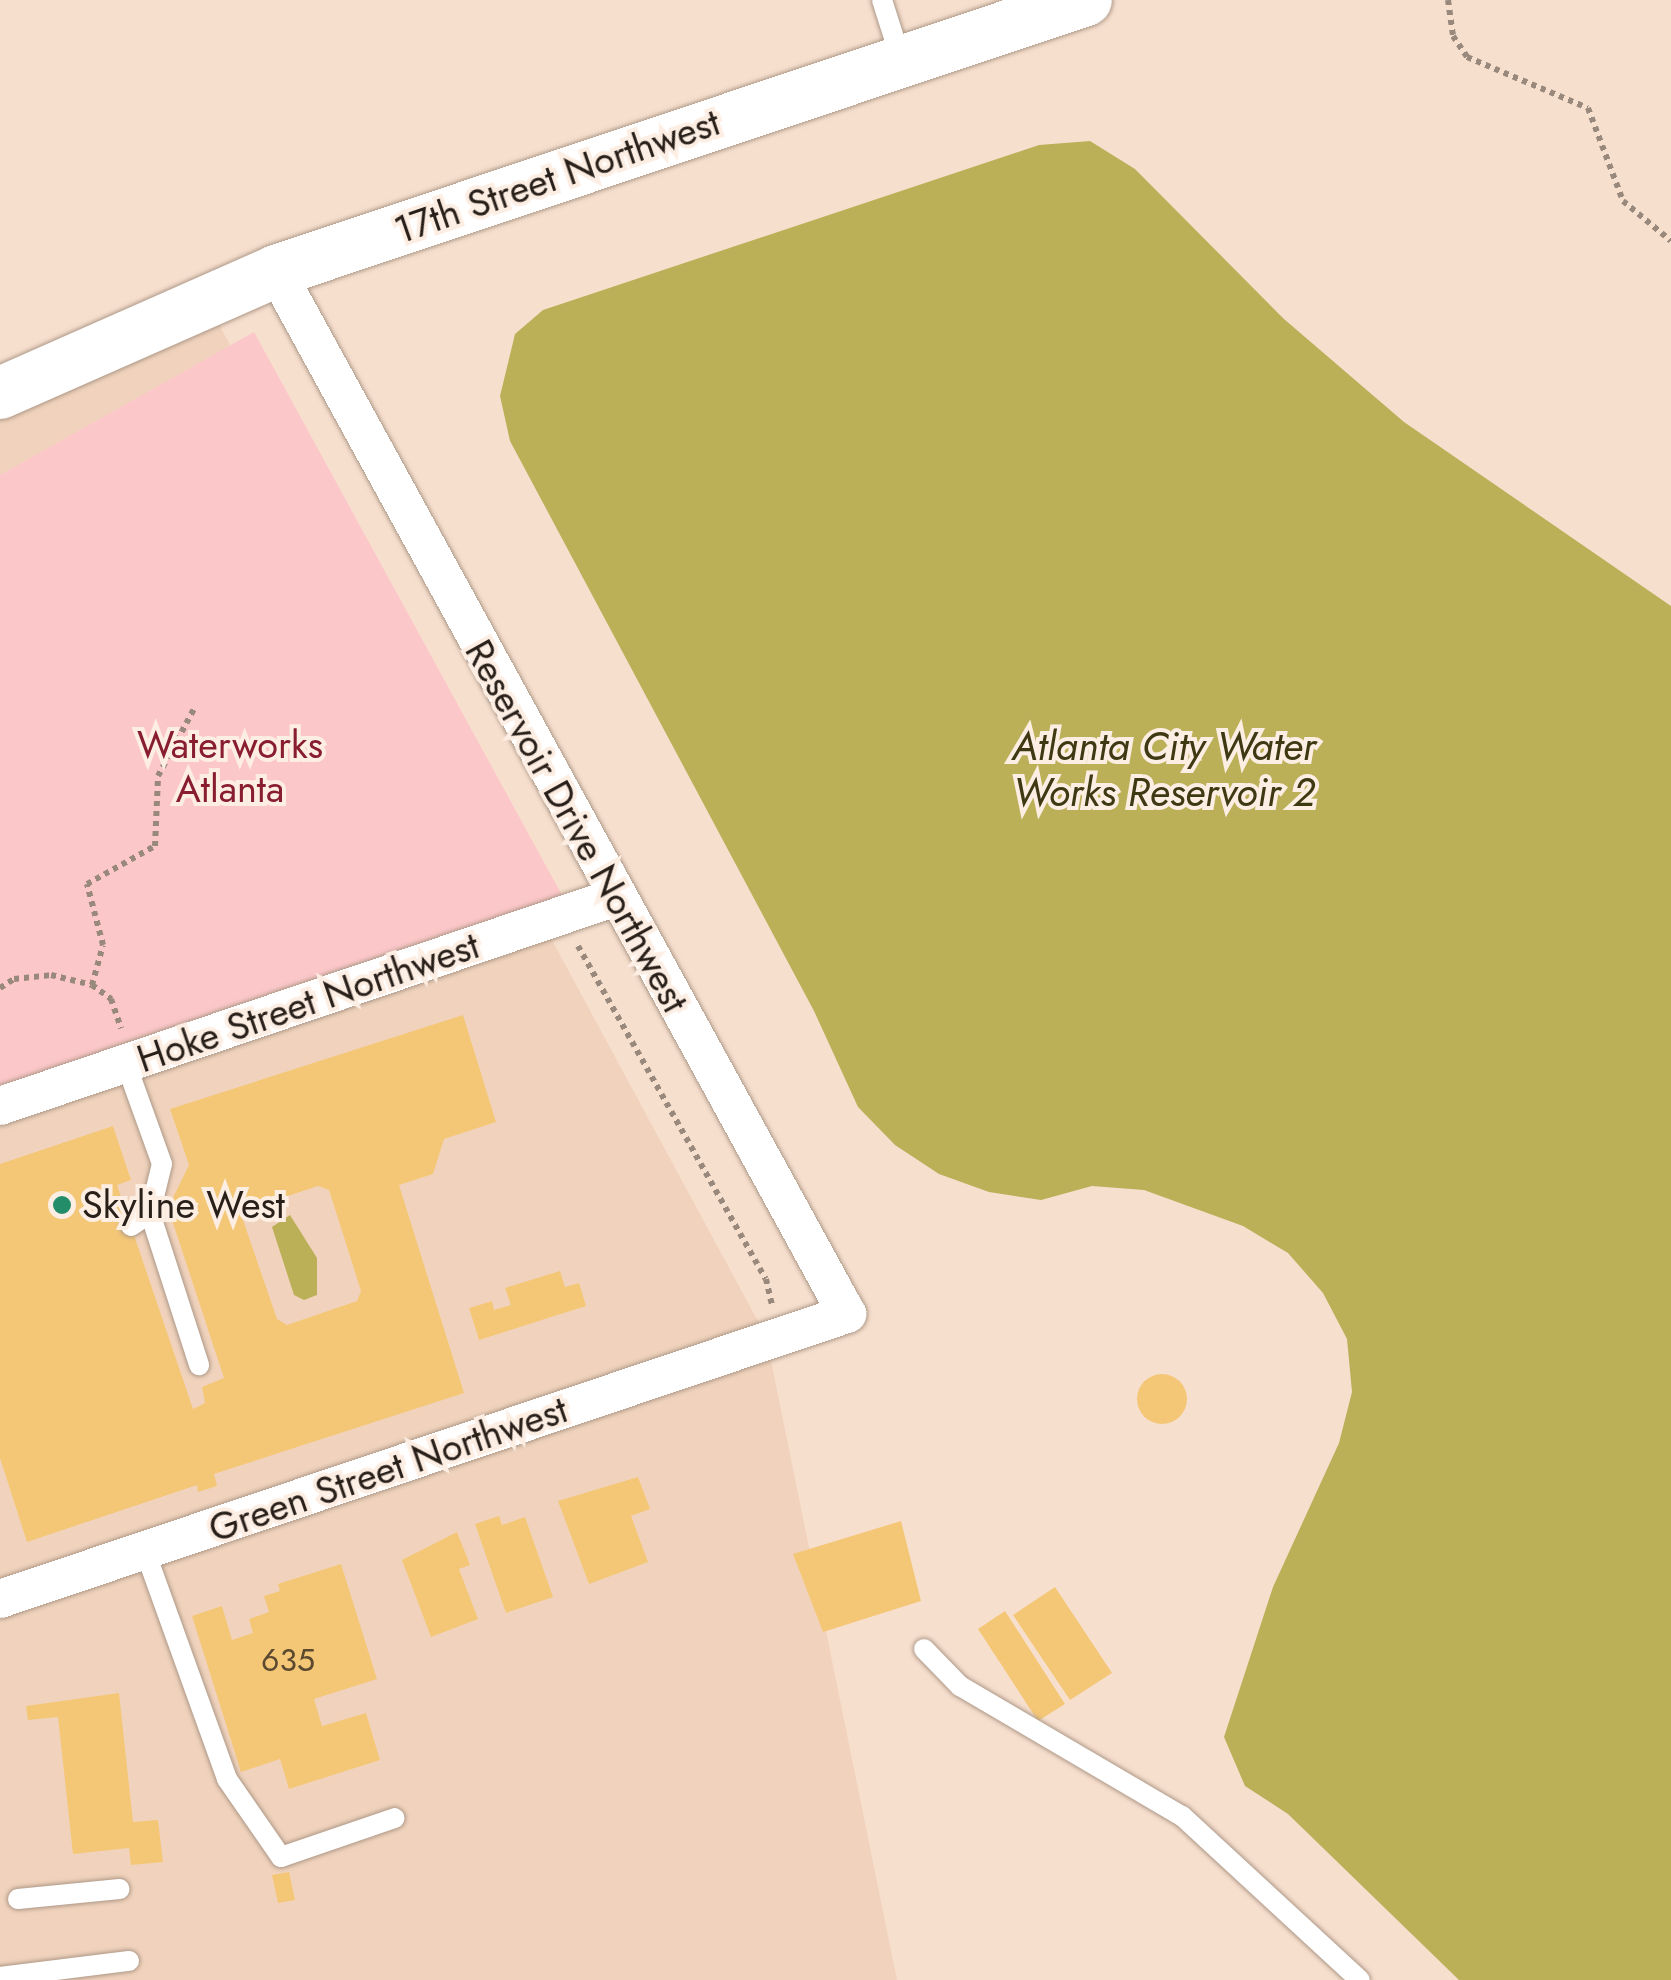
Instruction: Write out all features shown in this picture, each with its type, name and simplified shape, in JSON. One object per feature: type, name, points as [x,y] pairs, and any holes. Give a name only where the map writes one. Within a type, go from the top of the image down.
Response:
[{"type":"street","name":"17th Street Northwest","points":[[0,420],[19,384],[276,271],[1086,0]]},
{"type":"street","name":"Reservoir Drive Northwest","points":[[276,271],[847,1314],[776,1338]]},
{"type":"street","name":"Hoke Street Northwest","points":[[0,1106],[616,897]]},
{"type":"street","name":"Green Street Northwest","points":[[0,1600],[776,1338]]},
{"type":"lane","points":[[882,0],[902,60]]},
{"type":"lane","points":[[130,1062],[162,1164],[150,1213],[199,1365]]},
{"type":"lane","points":[[132,1226],[150,1213]]},
{"type":"lane","points":[[145,1551],[228,1779],[282,1857],[394,1818]]},
{"type":"lane","points":[[924,1649],[960,1686],[1182,1816],[1360,1980]]},
{"type":"lane","points":[[18,1899],[120,1889]]},
{"type":"lane","points":[[0,1978],[129,1961]]},
{"type":"path","points":[[1448,0],[1452,36],[1468,57],[1588,108],[1623,201],[1671,240]]},
{"type":"path","points":[[92,985],[103,946],[87,884],[155,846],[158,776],[194,709]]},
{"type":"path","points":[[577,945],[766,1280],[776,1338]]},
{"type":"path","points":[[0,988],[14,979],[51,975],[92,985],[111,1000],[130,1062]]},
{"type":"shaded area","points":[[215,317],[766,1336],[897,1980],[0,1980],[0,394]]},
{"type":"green space","name":"Waterworks Atlanta","points":[[254,332],[563,897],[0,1087],[0,475]]},
{"type":"water","name":"Atlanta City Water Works Reservoir 2","points":[[1090,141],[1135,169],[1284,319],[1404,422],[1671,606],[1671,1980],[1459,1980],[1288,1814],[1245,1786],[1224,1737],[1273,1587],[1339,1443],[1352,1392],[1347,1339],[1323,1293],[1288,1253],[1243,1226],[1144,1190],[1092,1186],[1041,1200],[989,1192],[939,1174],[895,1145],[858,1107],[814,1011],[510,441],[500,396],[515,334],[543,310],[1039,145]]},
{"type":"water","points":[[290,1215],[317,1258],[317,1295],[304,1300],[294,1295],[272,1227]]},
{"type":"building","points":[[463,1015],[496,1122],[444,1139],[433,1174],[399,1185],[464,1393],[214,1474],[217,1486],[198,1492],[197,1485],[27,1542],[0,1458],[0,1164],[113,1126],[131,1180],[117,1185],[193,1409],[205,1403],[202,1387],[224,1378],[168,1208],[189,1165],[170,1109]],"holes":[[[318,1186],[329,1190],[361,1291],[357,1301],[287,1325],[277,1319],[243,1220],[249,1209]]]},
{"type":"building","points":[[560,1271],[565,1287],[579,1283],[586,1306],[479,1340],[469,1308],[492,1301],[494,1310],[511,1305],[505,1288]]},
{"type":"building","points":[[1162,1374],[1180,1381],[1187,1399],[1180,1417],[1162,1424],[1144,1417],[1137,1399],[1144,1381]]},
{"type":"building","points":[[638,1477],[650,1509],[631,1516],[648,1562],[589,1584],[558,1501]]},
{"type":"building","points":[[499,1516],[502,1525],[525,1517],[553,1597],[506,1613],[475,1524]]},
{"type":"building","points":[[901,1521],[921,1601],[823,1632],[793,1554]]},
{"type":"building","points":[[457,1532],[470,1565],[459,1569],[478,1619],[431,1637],[402,1560]]},
{"type":"building","points":[[341,1564],[377,1679],[314,1699],[322,1726],[366,1713],[380,1760],[289,1789],[280,1759],[241,1772],[192,1616],[222,1606],[232,1640],[253,1633],[249,1619],[269,1612],[264,1596],[280,1591],[278,1584]]},
{"type":"building","points":[[1055,1587],[1112,1673],[1070,1700],[1013,1615]]},
{"type":"building","points":[[1005,1611],[1065,1704],[1038,1721],[978,1629]]},
{"type":"building","points":[[119,1693],[133,1822],[158,1820],[163,1862],[131,1865],[129,1848],[73,1854],[58,1717],[28,1720],[26,1706]]},
{"type":"building","points":[[289,1872],[295,1900],[278,1903],[272,1875]]},
{"type":"place","name":"Skyline West","points":[[62,1205]]}]
